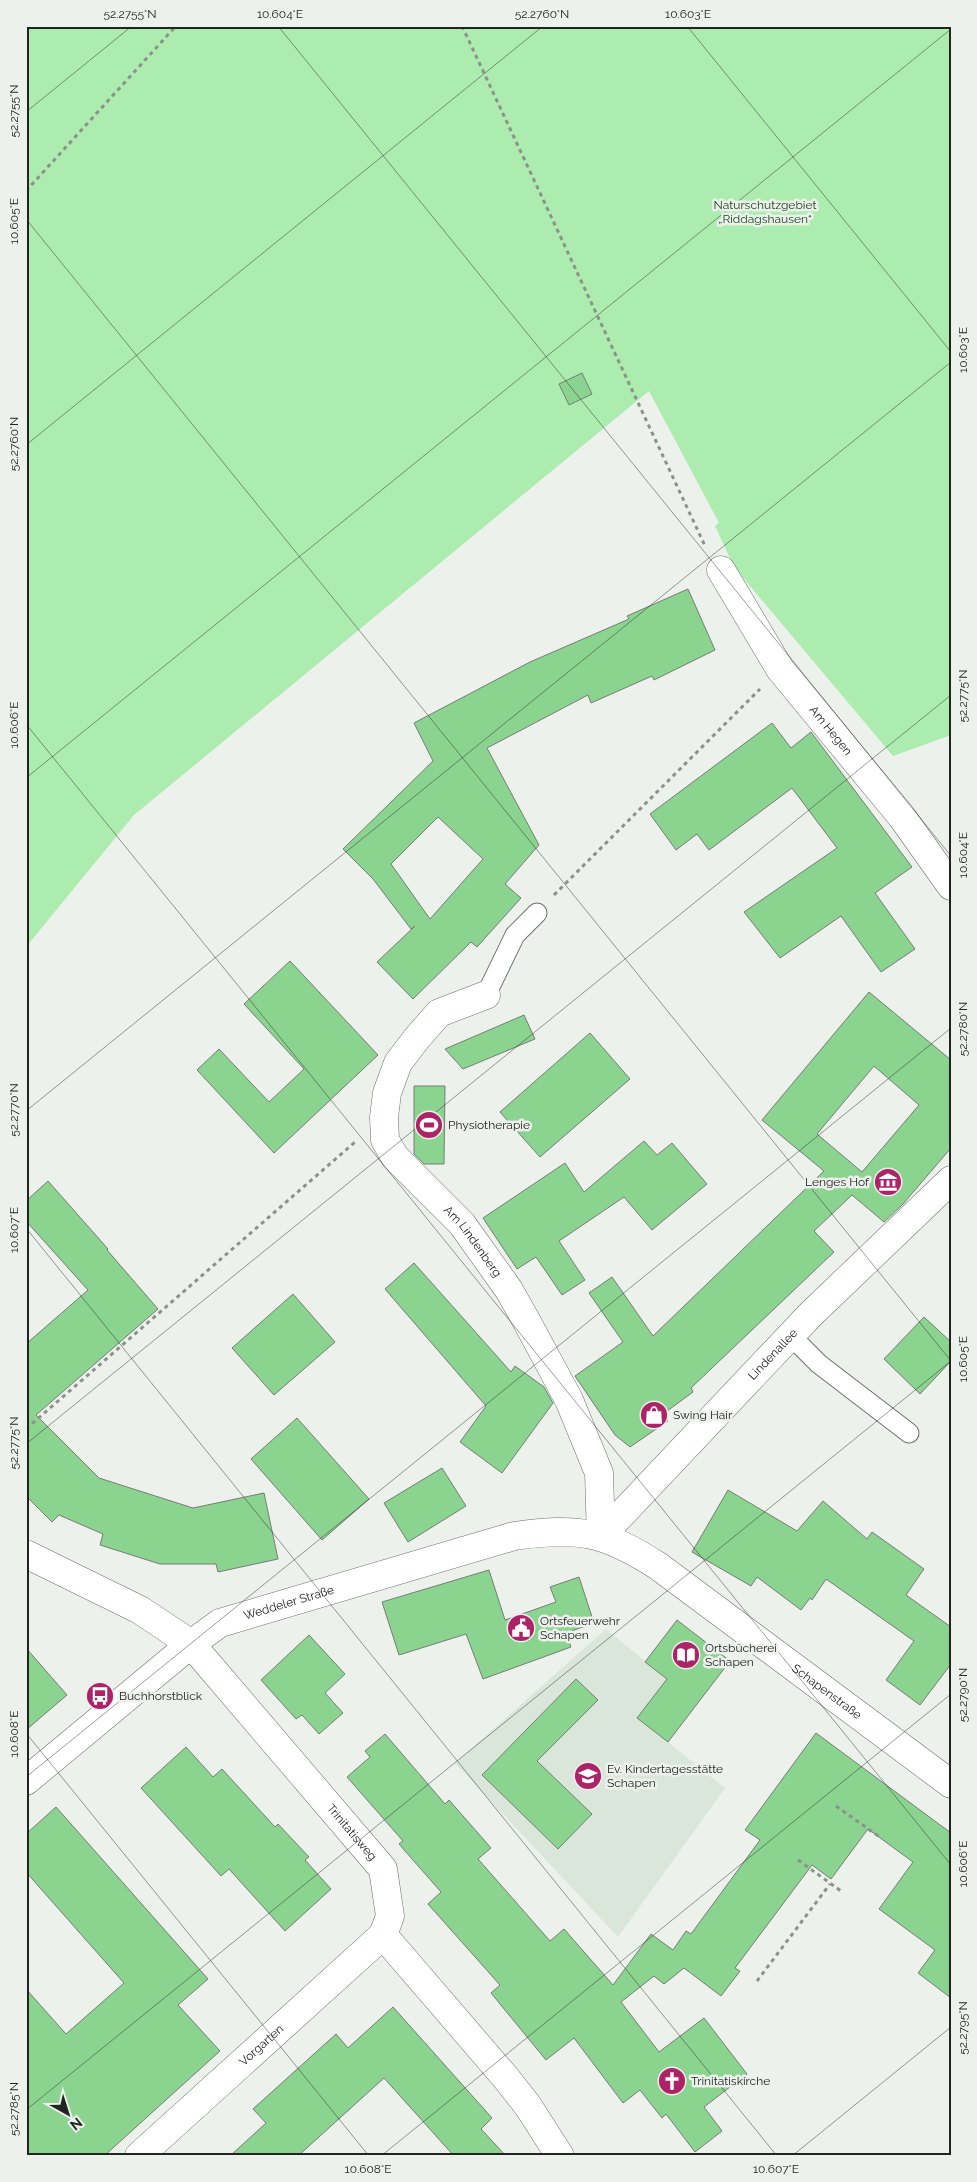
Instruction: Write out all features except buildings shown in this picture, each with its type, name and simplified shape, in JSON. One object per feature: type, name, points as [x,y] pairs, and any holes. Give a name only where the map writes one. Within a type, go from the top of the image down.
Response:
[{"type":"street","name":"Am Hegen","points":[[721,570],[780,669],[902,818],[951,886]]},
{"type":"street","name":"Am Lindenberg","points":[[486,995],[439,1013],[398,1063],[387,1093],[384,1117],[385,1140],[395,1157],[462,1224],[509,1290],[569,1400],[599,1473],[601,1536]]},
{"type":"street","name":"Lindenallee","points":[[601,1536],[845,1281],[951,1180]]},
{"type":"street","name":"Weddeler Straße","points":[[26,1780],[191,1644],[220,1623],[514,1536],[545,1532],[572,1532],[601,1536]]},
{"type":"street","name":"Schapenstraße","points":[[601,1536],[635,1551],[658,1566],[951,1784]]},
{"type":"street","points":[[26,1554],[140,1610],[191,1644]]},
{"type":"street","name":"Trinitatisweg","points":[[191,1644],[383,1869],[390,1916],[383,1935]]},
{"type":"street","points":[[383,1935],[506,2078],[528,2106],[560,2156]]},
{"type":"street","name":"Vorgarten","points":[[140,2156],[383,1935]]},
{"type":"lane","points":[[486,995],[515,935],[537,912]]},
{"type":"lane","points":[[791,1336],[819,1364],[909,1434]]},
{"type":"path","points":[[26,191],[176,26]]},
{"type":"path","points":[[462,26],[707,549],[721,570]]},
{"type":"path","points":[[537,912],[780,669]]},
{"type":"path","points":[[26,1429],[384,1117]]},
{"type":"path","points":[[836,1806],[881,1838]]},
{"type":"path","points":[[798,1860],[841,1891]]},
{"type":"path","points":[[757,1981],[830,1884]]},
{"type":"shaded area","name":"Ev. Kindertagesstätte Schapen","points":[[606,1629],[667,1679],[638,1718],[725,1788],[618,1937],[455,1763]]},
{"type":"green space","name":"Naturschutzgebiet „Riddagshausen“","points":[[26,26],[951,26],[951,735],[893,756],[734,567],[715,526],[719,523],[649,391],[134,815],[26,947]]},
{"type":"place","name":"Physiotherapie","points":[[429,1125]]},
{"type":"place","name":"Lenges Hof","points":[[888,1182]]},
{"type":"place","name":"Swing Hair","points":[[654,1415]]},
{"type":"place","name":"Ortsfeuerwehr Schapen","points":[[521,1628]]},
{"type":"place","name":"Ortsbücherei Schapen","points":[[686,1655]]},
{"type":"place","name":"Buchhorstblick","points":[[100,1696]]},
{"type":"place","name":"Ev. Kindertagesstätte Schapen","points":[[588,1776]]},
{"type":"place","name":"Trinitatiskirche","points":[[672,2081]]}]
